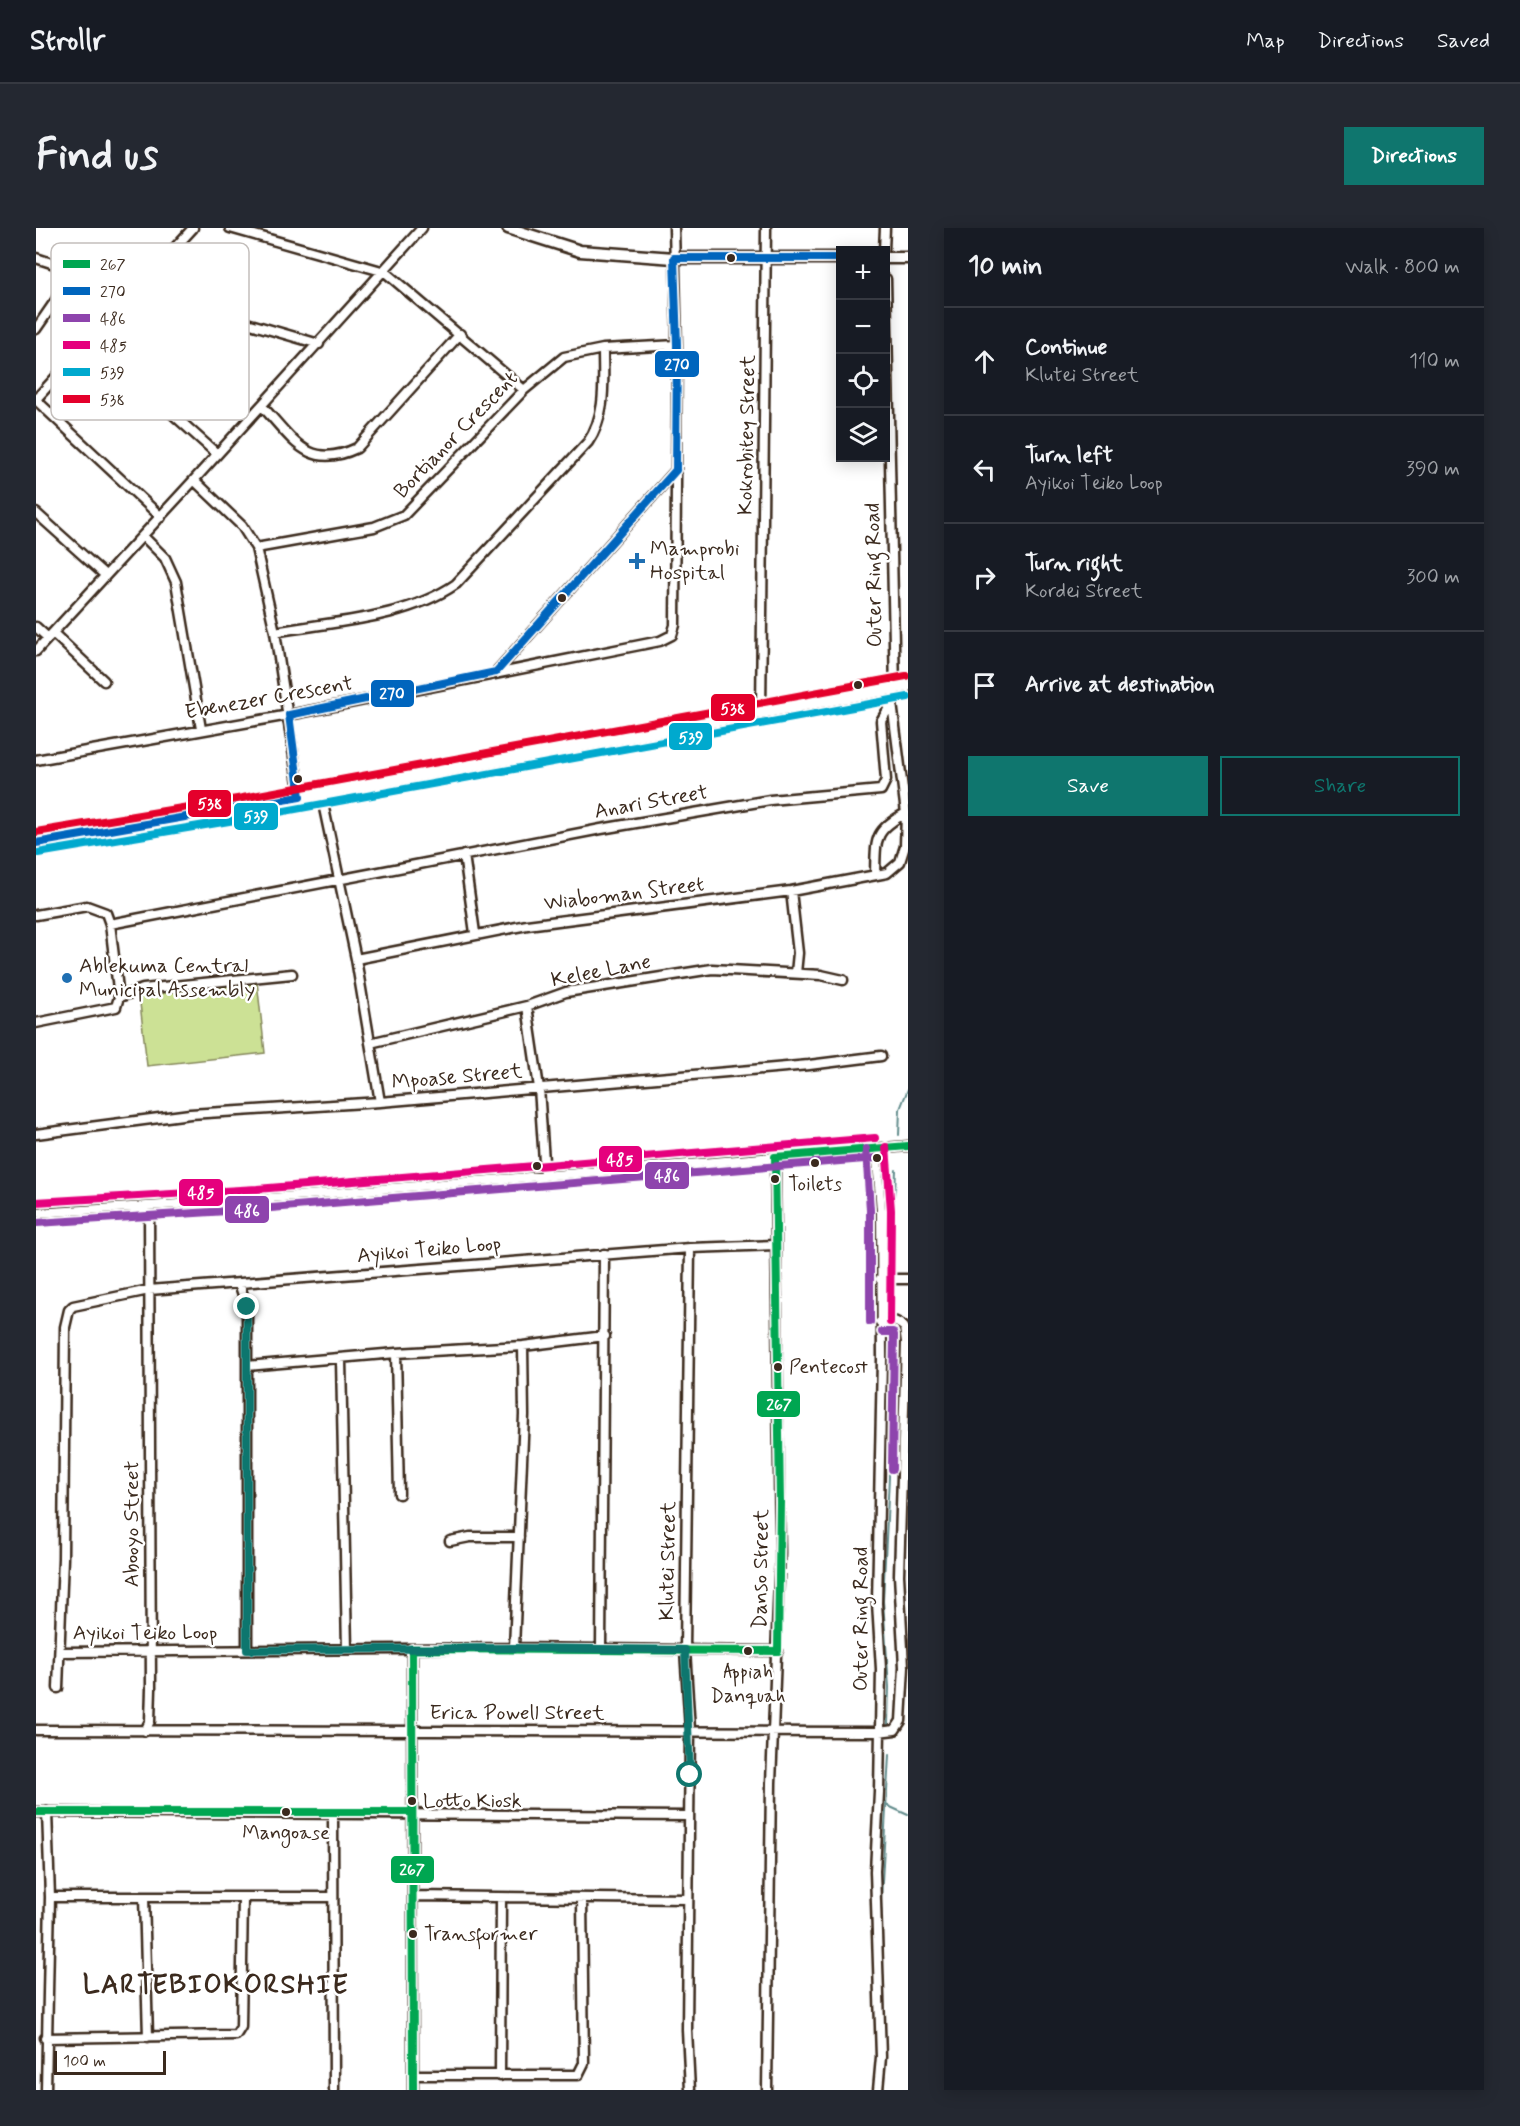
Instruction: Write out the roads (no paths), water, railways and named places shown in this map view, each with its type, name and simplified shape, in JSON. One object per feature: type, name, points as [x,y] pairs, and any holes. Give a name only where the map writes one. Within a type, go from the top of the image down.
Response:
[{"type":"street","points":[[180,243],[193,228]]},
{"type":"street","points":[[230,228],[384,272],[524,390]]},
{"type":"street","points":[[249,419],[422,228]]},
{"type":"street","points":[[508,228],[580,251],[674,258],[836,258]]},
{"type":"street","name":"Ebenezer Crescent","points":[[36,759],[289,715],[495,672],[660,641],[672,635],[675,625],[677,345],[674,228]]},
{"type":"street","name":"Kokrobitey Street","points":[[761,714],[766,228]]},
{"type":"street","points":[[884,246],[885,228]]},
{"type":"street","points":[[36,258],[51,263]]},
{"type":"street","points":[[890,258],[908,258]]},
{"type":"street","name":"Outer Ring Road","points":[[886,300],[895,689],[892,703],[906,813],[905,853],[896,867]]},
{"type":"street","points":[[36,329],[51,307]]},
{"type":"street","points":[[249,323],[319,344]]},
{"type":"street","points":[[262,406],[303,450],[328,458],[343,455],[357,448],[460,334]]},
{"type":"street","name":"Bortianor Crescent","points":[[256,548],[374,527],[404,515],[524,390],[564,357],[603,349],[677,345]]},
{"type":"street","points":[[275,632],[409,608],[434,599],[456,584],[588,442],[597,429],[603,411],[603,349]]},
{"type":"street","points":[[51,383],[36,399],[51,413]]},
{"type":"street","points":[[58,420],[161,517]]},
{"type":"street","points":[[178,420],[216,453]]},
{"type":"street","points":[[36,651],[248,420]]},
{"type":"street","points":[[495,672],[676,470]]},
{"type":"street","points":[[195,480],[242,526],[256,548],[275,632],[300,797]]},
{"type":"street","points":[[36,513],[105,575]]},
{"type":"street","points":[[143,536],[165,558],[176,582],[201,729]]},
{"type":"street","points":[[36,627],[104,681]]},
{"type":"street","points":[[36,843],[321,794],[908,686]]},
{"type":"street","name":"Anari Street","points":[[110,924],[338,878],[728,807],[881,790],[886,780],[881,722],[892,703]]},
{"type":"street","points":[[321,794],[356,959],[380,1102]]},
{"type":"street","points":[[875,875],[880,832],[885,824],[906,813]]},
{"type":"street","points":[[464,855],[475,933]]},
{"type":"street","name":"Wiaboman Street","points":[[356,959],[475,933],[790,891],[875,875],[896,867]]},
{"type":"street","points":[[790,891],[798,953],[796,973]]},
{"type":"street","points":[[36,915],[87,906],[96,907],[106,913],[110,924],[119,997],[116,1007],[36,1023]]},
{"type":"street","name":"Kelee Lane","points":[[370,1043],[527,1006],[566,992],[712,969],[796,973],[843,980]]},
{"type":"street","points":[[119,997],[143,989],[292,974]]},
{"type":"street","points":[[527,1006],[539,1088],[545,1176]]},
{"type":"street","name":"Mpoase Street","points":[[36,1134],[190,1114],[380,1102],[809,1065],[881,1056]]},
{"type":"street","points":[[36,1214],[908,1146]]},
{"type":"street","name":"Outer Ring Road","points":[[876,1148],[881,1210],[881,1449],[877,1614],[881,1669],[875,1870],[881,2057],[878,2090]]},
{"type":"street","name":"Danso Street","points":[[766,2090],[780,1502],[775,1157]]},
{"type":"street","name":"Abooyo Street","points":[[145,1731],[149,1725],[150,1713],[151,1545],[148,1207]]},
{"type":"street","name":"Ayikoi Teiko Loop","points":[[776,1245],[604,1254],[149,1290],[73,1305],[64,1327],[61,1652],[514,1648],[778,1651]]},
{"type":"street","name":"Klutei Street","points":[[690,1248],[685,1650],[690,1731],[688,1899],[690,2090]]},
{"type":"street","points":[[601,1648],[604,1254]]},
{"type":"street","points":[[880,1279],[908,1278]]},
{"type":"street","points":[[239,1283],[247,1307],[249,1511],[247,1650]]},
{"type":"street","points":[[880,1322],[893,1320],[904,1327],[905,1469]]},
{"type":"street","points":[[247,1366],[341,1360],[396,1353],[523,1346],[605,1336]]},
{"type":"street","points":[[514,1648],[524,1415],[523,1346]]},
{"type":"street","points":[[396,1353],[399,1494]]},
{"type":"street","points":[[341,1360],[347,1650]]},
{"type":"street","name":"Erica Powell Street","points":[[145,1731],[773,1730],[878,1732],[898,1728],[901,1721],[904,1667],[899,1575],[905,1469]]},
{"type":"street","points":[[450,1541],[519,1537]]},
{"type":"street","points":[[412,1649],[413,2090]]},
{"type":"street","points":[[58,1688],[61,1652]]},
{"type":"street","points":[[36,1731],[145,1731]]},
{"type":"street","points":[[36,1812],[689,1815]]},
{"type":"street","points":[[46,2090],[45,2038],[50,1897],[47,1812]]},
{"type":"street","points":[[333,1813],[334,2090]]},
{"type":"street","points":[[414,1896],[688,1899]]},
{"type":"street","points":[[50,1897],[333,1897]]},
{"type":"street","points":[[144,1897],[148,2037]]},
{"type":"street","points":[[45,2038],[230,2037],[239,2032],[243,1898]]},
{"type":"street","points":[[500,2076],[501,1898]]},
{"type":"street","points":[[414,2075],[565,2077],[578,2075],[583,2070],[582,1899]]},
{"type":"waterway","points":[[899,1135],[900,1109],[908,1089]]},
{"type":"waterway","points":[[891,1276],[896,1170]]},
{"type":"waterway","points":[[890,1309],[891,1282]]},
{"type":"waterway","points":[[888,1343],[889,1477],[883,1601],[889,1687],[888,1725]]},
{"type":"waterway","points":[[885,2045],[881,1900],[889,1755]]},
{"type":"waterway","points":[[886,1805],[908,1815]]},
{"type":"waterway","points":[[883,2090],[884,2069]]},
{"type":"place","name":"Mamprobi Hospital","points":[[637,561]]},
{"type":"place","name":"Ablekuma Central Municipal Assembly","points":[[67,978]]},
{"type":"place","name":"Toilets","points":[[815,1163]]},
{"type":"place","name":"Pentecost","points":[[778,1367]]},
{"type":"place","name":"Appiah Danquah","points":[[748,1651]]},
{"type":"place","name":"Lotto Kiosk","points":[[412,1801]]},
{"type":"place","name":"Mangoase","points":[[286,1812]]},
{"type":"place","name":"Transformer","points":[[413,1934]]},
{"type":"district","name":"LARTEBIOKORSHIE","points":[[216,1985]]}]
